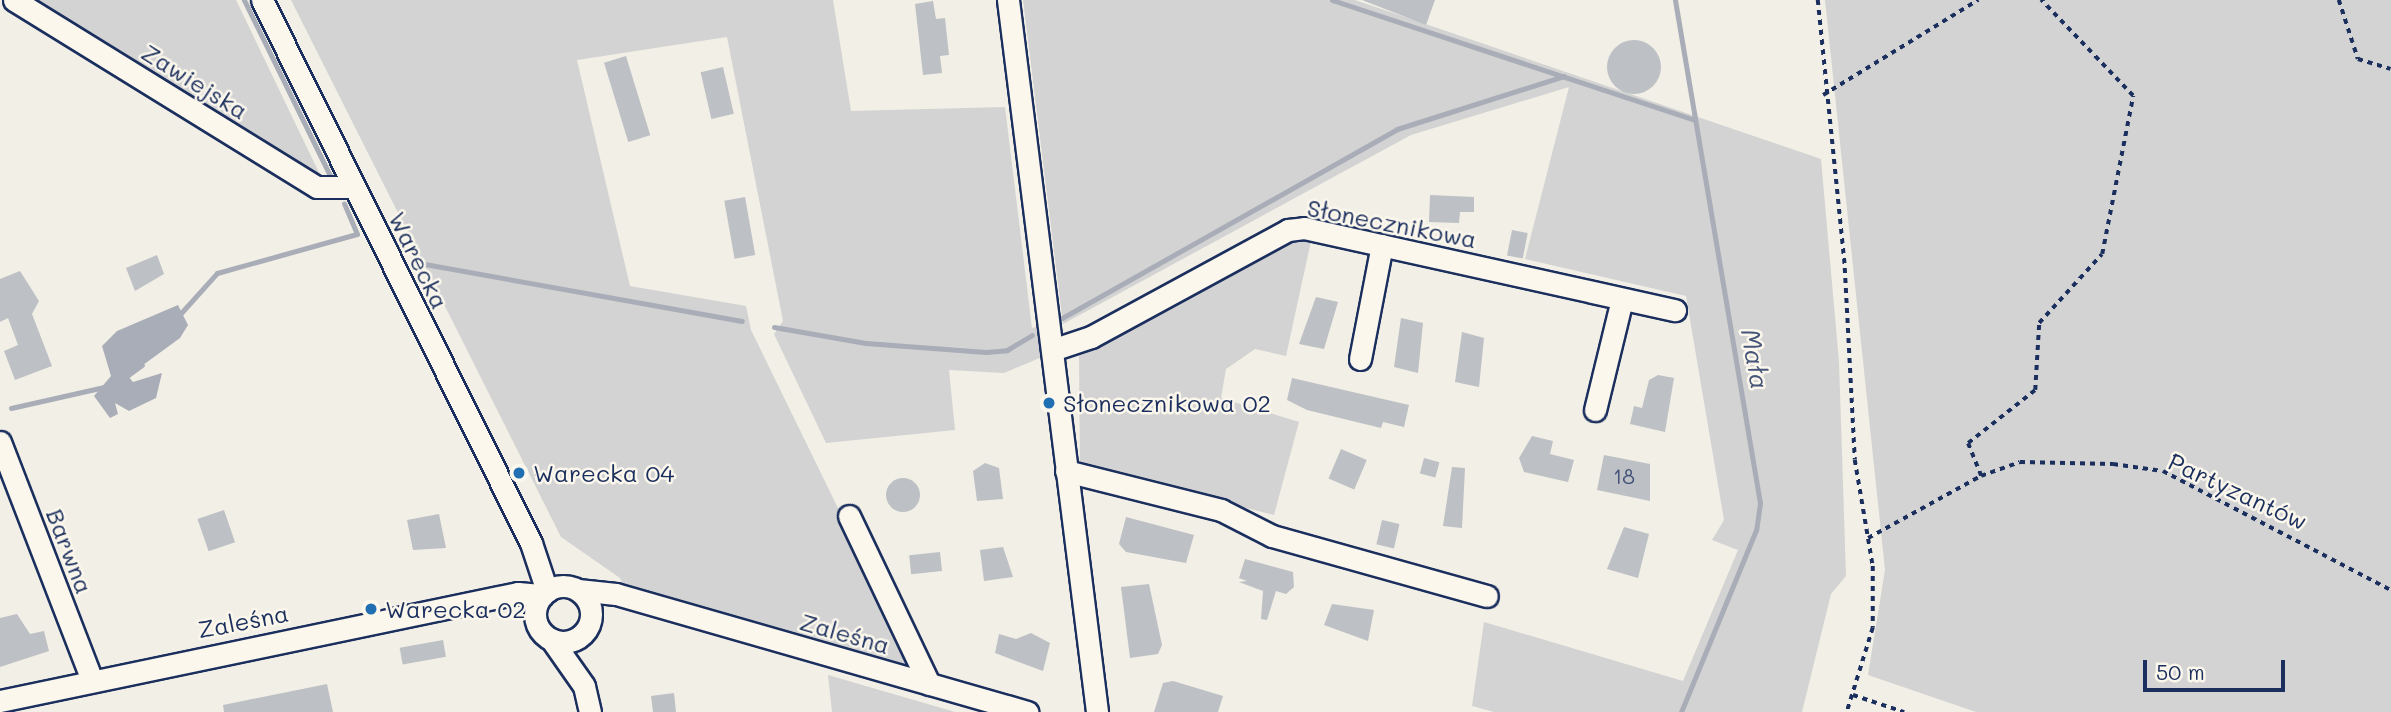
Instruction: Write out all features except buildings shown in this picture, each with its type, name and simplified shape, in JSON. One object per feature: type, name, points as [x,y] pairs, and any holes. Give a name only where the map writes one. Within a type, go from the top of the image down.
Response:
[{"type":"street","name":"Zawiejska","points":[[14,0],[317,187],[353,187]]},
{"type":"street","name":"Warecka","points":[[262,0],[554,594]]},
{"type":"street","points":[[1008,0],[1097,712]]},
{"type":"street","name":"Słonecznikowa","points":[[1052,350],[1091,337],[1288,230],[1382,245],[1675,310]]},
{"type":"street","points":[[1360,359],[1382,245]]},
{"type":"street","points":[[1595,410],[1622,299]]},
{"type":"street","name":"Barwna","points":[[0,442],[91,678]]},
{"type":"street","points":[[1066,471],[1221,510],[1272,536],[1487,596]]},
{"type":"street","points":[[849,516],[929,684]]},
{"type":"street","points":[[584,686],[537,622],[554,594],[588,623],[584,686],[590,712]]},
{"type":"street","name":"Zaleśna","points":[[0,701],[91,678],[498,598],[554,594],[649,604],[1027,712]]},
{"type":"street","name":"Zaleśna","points":[[551,639],[573,640],[588,623],[649,604]]},
{"type":"path","points":[[1818,0],[1823,95],[1868,538],[1873,628],[1847,712]]},
{"type":"path","points":[[1823,95],[1978,0]]},
{"type":"path","points":[[1981,476],[1968,443],[2035,390],[2039,323],[2102,254],[2133,96],[2041,0]]},
{"type":"path","points":[[2339,0],[2358,59],[2391,69]]},
{"type":"path","name":"Partyzantów","points":[[1868,538],[1981,476],[2020,462],[2062,460],[2163,471],[2391,590]]},
{"type":"path","points":[[1853,695],[1905,712]]},
{"type":"shaded area","points":[[24,0],[236,0],[323,181]]},
{"type":"shaded area","points":[[291,0],[833,0],[851,111],[1005,107],[1032,328],[1040,326],[1042,357],[1004,373],[949,370],[955,430],[826,443],[774,334],[783,321],[727,37],[577,60],[630,286],[746,306],[751,330],[918,672],[626,591],[620,578],[561,537]]},
{"type":"shaded area","points":[[1023,0],[1355,0],[1821,159],[1839,362],[1846,576],[1831,594],[1802,712],[1494,712],[1472,706],[1484,622],[1683,681],[1738,550],[1712,540],[1724,520],[1686,296],[1525,259],[1569,87],[1411,135],[1063,324]]},
{"type":"shaded area","points":[[1825,0],[2391,0],[2391,712],[1976,712],[1868,675],[1885,570]]},
{"type":"shaded area","points":[[1293,241],[1311,241],[1286,356],[1255,349],[1226,369],[1221,398],[1299,422],[1274,515],[1080,466],[1079,356]]},
{"type":"shaded area","points":[[178,305],[188,325],[180,338],[128,376],[133,382],[162,373],[156,398],[129,411],[115,403],[118,414],[110,418],[94,396],[111,376],[102,346],[117,331]]},
{"type":"shaded area","points":[[828,675],[955,712],[832,712]]},
{"type":"waterway","points":[[244,0],[333,182]]},
{"type":"waterway","points":[[1332,0],[1695,120]]},
{"type":"waterway","name":"Mała","points":[[1675,0],[1760,503],[1756,530],[1681,712]]},
{"type":"waterway","points":[[1062,318],[1397,129],[1564,76]]},
{"type":"waterway","points":[[181,313],[217,273],[357,234],[344,204]]},
{"type":"waterway","points":[[419,263],[742,321]]},
{"type":"waterway","points":[[774,327],[866,343],[986,352],[1007,350],[1032,335]]},
{"type":"waterway","points":[[124,378],[142,365]]},
{"type":"waterway","points":[[11,408],[109,386]]},
{"type":"place","name":"Słonecznikowa 02","points":[[1049,403]]},
{"type":"place","name":"Warecka 04","points":[[519,473]]},
{"type":"place","name":"Warecka 02","points":[[371,609]]}]
